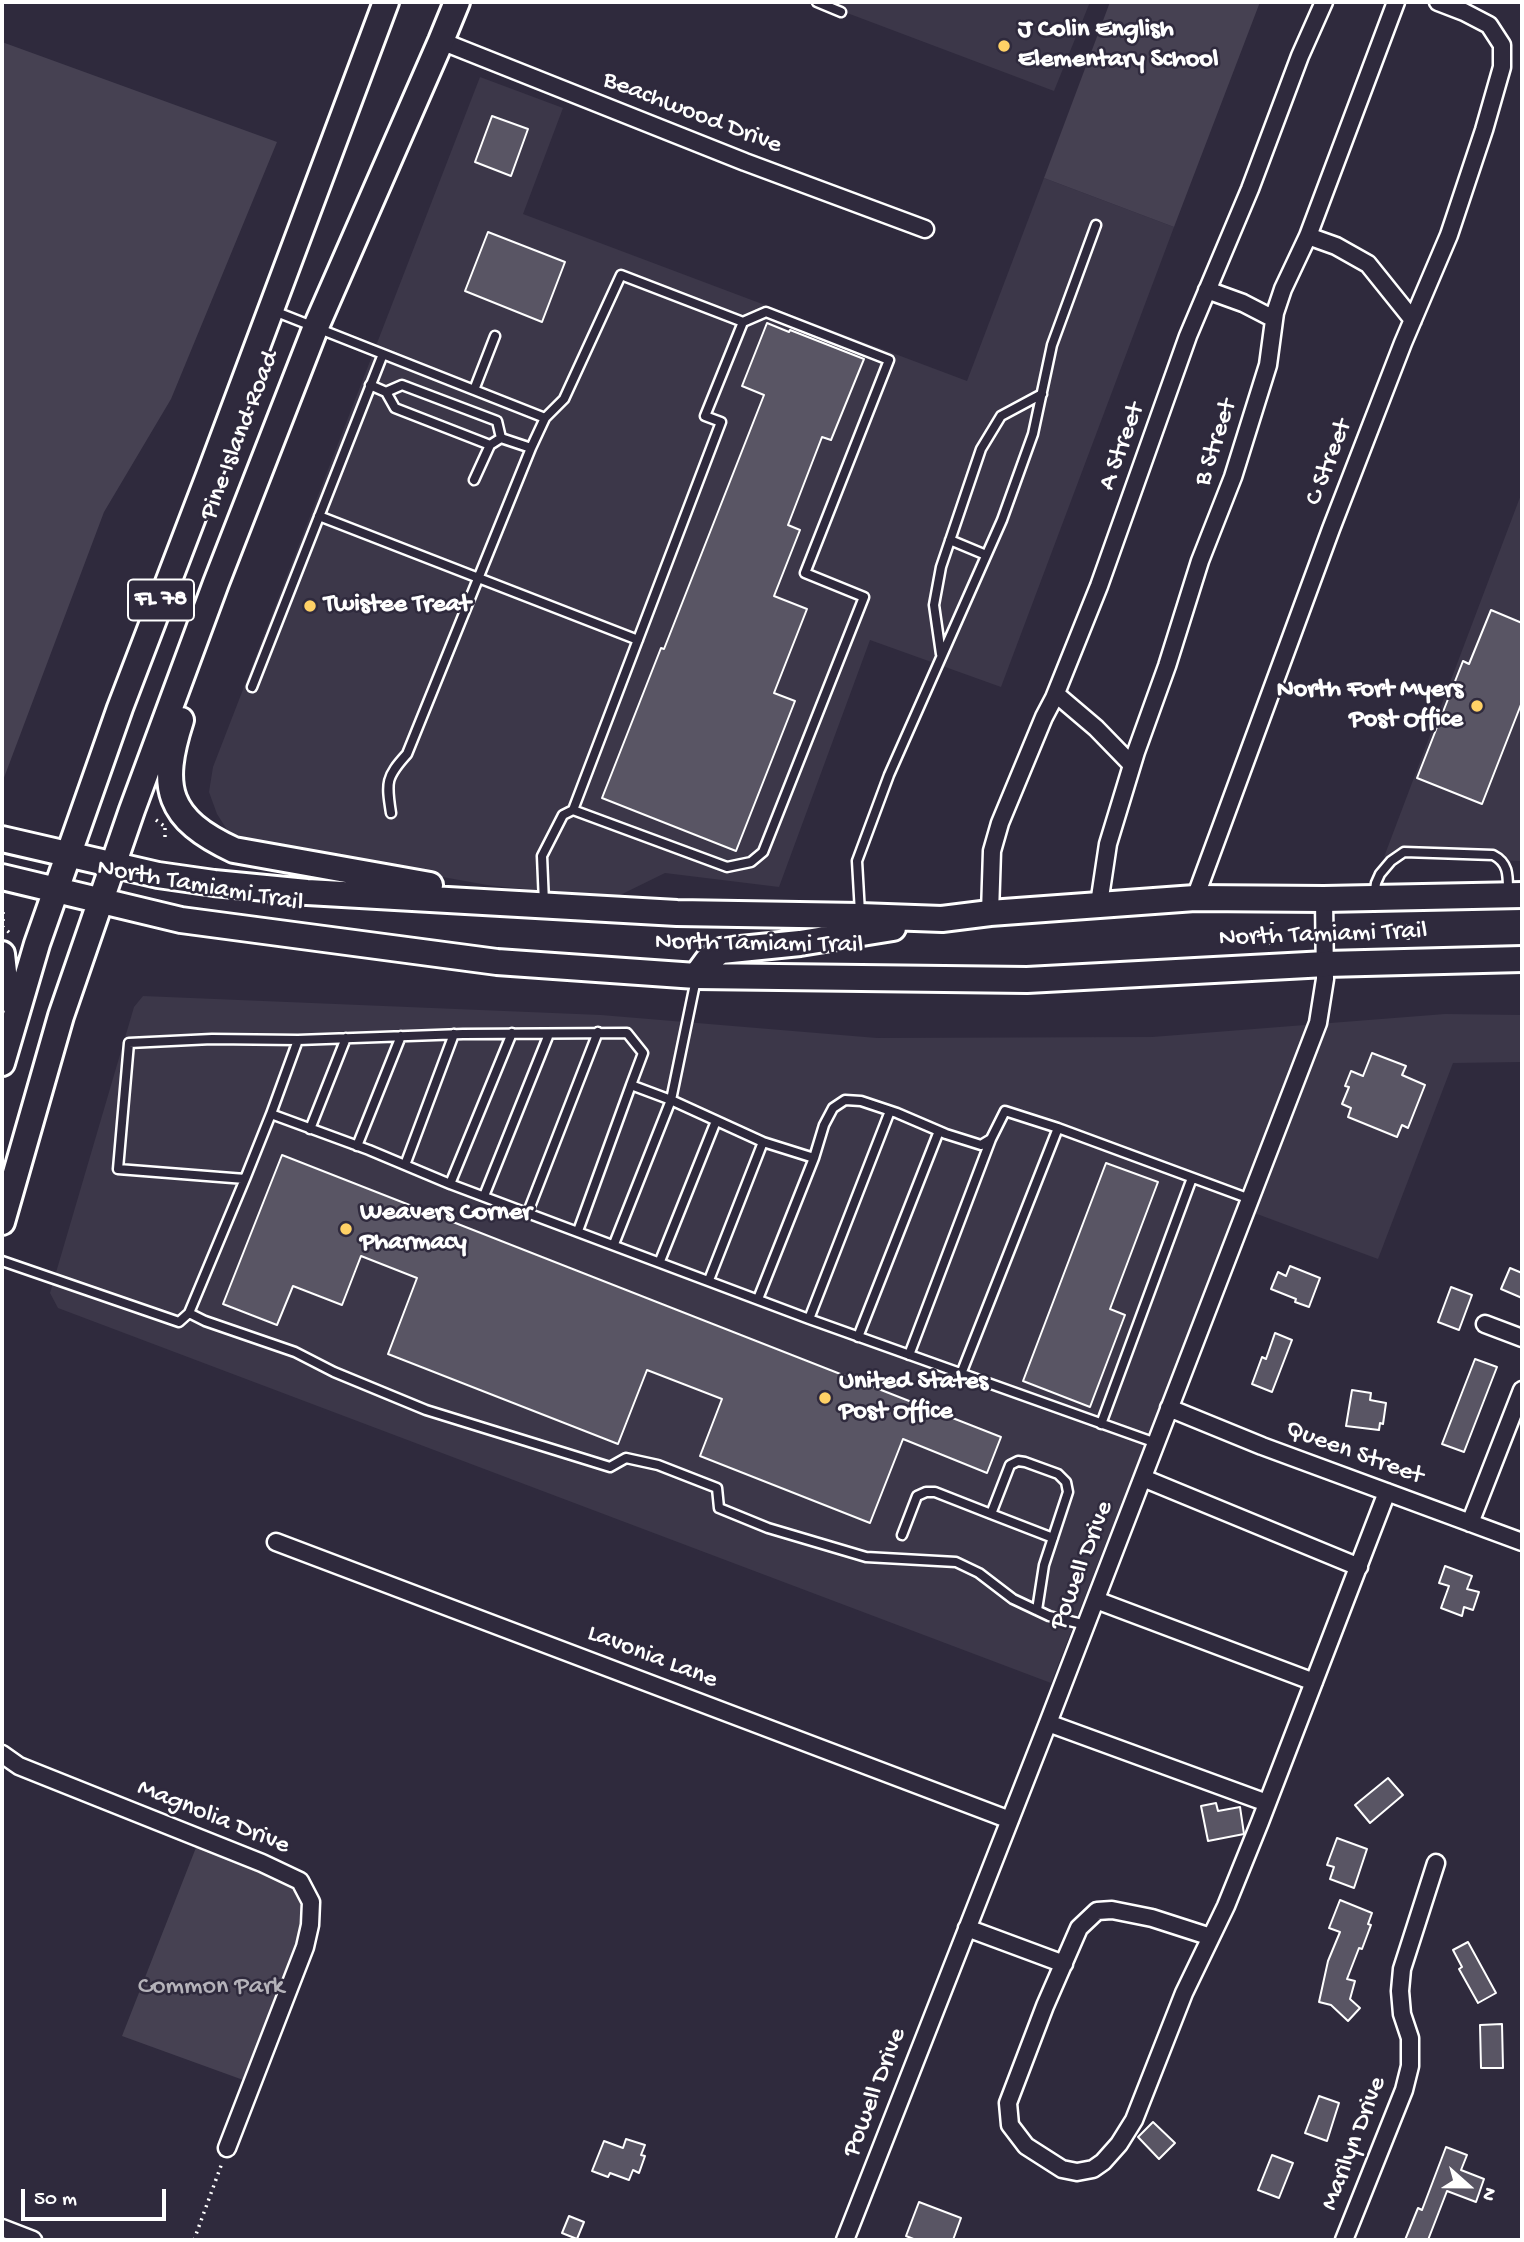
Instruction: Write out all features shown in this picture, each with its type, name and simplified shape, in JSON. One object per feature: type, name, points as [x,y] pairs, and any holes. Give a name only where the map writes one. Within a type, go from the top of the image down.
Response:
[{"type":"main road","name":"Pine Island Road","points":[[100,900],[216,583],[315,328],[457,2]]},
{"type":"main road","name":"Pine Island Road","points":[[56,891],[120,708],[271,310],[380,3]]},
{"type":"main road","points":[[216,583],[194,677],[172,748],[170,792],[185,820],[207,838],[234,850],[544,906]]},
{"type":"main road","name":"North Tamiami Trail","points":[[2,839],[158,875],[228,884],[307,892],[677,913],[942,919],[1195,898],[1515,896]]},
{"type":"main road","name":"North Tamiami Trail","points":[[2,877],[181,920],[497,962],[696,976],[1027,980],[1326,964],[1522,960]]},
{"type":"main road","name":"FL 78","points":[[2,1063],[56,891]]},
{"type":"main road","name":"FL 78","points":[[2,1222],[61,1016],[100,900]]},
{"type":"main road","points":[[696,976],[707,961],[721,951],[800,943],[942,919]]},
{"type":"main road","points":[[2,999],[8,945]]},
{"type":"street","name":"A Street","points":[[989,913],[994,842],[1099,586],[1188,337],[1324,2]]},
{"type":"street","name":"B Street","points":[[1099,904],[1108,844],[1200,561],[1233,477],[1268,365],[1274,319],[1283,289],[1308,236],[1396,2]]},
{"type":"street","name":"C Street","points":[[1195,898],[1331,529],[1449,235],[1502,67],[1502,45],[1489,25],[1438,2]]},
{"type":"street","name":"Beachwood Drive","points":[[441,41],[745,162],[925,229]]},
{"type":"street","points":[[1308,236],[1336,246],[1367,264],[1413,320]]},
{"type":"street","points":[[1208,290],[1243,303],[1274,319]]},
{"type":"street","points":[[1056,694],[1096,727],[1132,765]]},
{"type":"street","name":"Powell Drive","points":[[845,2240],[1048,1724],[1318,1023],[1326,964],[1324,899]]},
{"type":"street","points":[[1485,1324],[1522,1338]]},
{"type":"street","points":[[1470,1523],[1522,1390]]},
{"type":"street","name":"Queen Street","points":[[1169,1408],[1522,1542]]},
{"type":"street","points":[[1143,1478],[1359,1567]]},
{"type":"street","points":[[1211,1937],[1112,1910],[1097,1912],[1079,1928],[1045,2006],[1008,2103],[1007,2116],[1010,2125],[1026,2146],[1062,2169],[1077,2172],[1093,2169],[1119,2144],[1134,2120],[1184,1993],[1226,1906],[1387,1492]]},
{"type":"street","name":"Lavonia Lane","points":[[276,1542],[1010,1820]]},
{"type":"street","points":[[1096,1600],[1314,1682]]},
{"type":"street","points":[[1048,1724],[1267,1803]]},
{"type":"street","name":"Magnolia Drive","points":[[2,1754],[19,1766],[262,1863],[300,1881],[311,1902],[305,1947],[227,2148]]},
{"type":"street","name":"Marilyn Drive","points":[[1344,2240],[1404,2090],[1410,2066],[1410,2038],[1402,2014],[1399,1991],[1402,1969],[1436,1863]]},
{"type":"street","points":[[967,1928],[1063,1964]]},
{"type":"street","points":[[2,2228],[33,2240]]},
{"type":"lane","points":[[817,2],[841,12]]},
{"type":"lane","points":[[860,916],[857,861],[889,775],[1002,520],[1033,434],[1052,345],[1096,225]]},
{"type":"lane","points":[[391,813],[387,791],[391,771],[407,754],[530,447],[545,418],[564,399],[621,275],[743,322]]},
{"type":"lane","points":[[271,310],[545,418]]},
{"type":"lane","points":[[544,906],[542,856],[563,814],[573,810],[727,867],[751,862],[763,852],[864,597],[805,573],[890,360],[766,312],[743,322],[705,416],[721,422],[573,810]]},
{"type":"lane","points":[[474,390],[495,336]]},
{"type":"lane","points":[[252,687],[383,354]]},
{"type":"lane","points":[[370,385],[386,392],[395,408],[490,445]]},
{"type":"lane","points":[[386,392],[402,385],[497,421],[501,438]]},
{"type":"lane","points":[[941,655],[933,605],[941,567],[981,449],[1000,416],[1041,394]]},
{"type":"lane","points":[[474,480],[490,445],[501,438],[530,447]]},
{"type":"lane","points":[[318,516],[638,640]]},
{"type":"lane","points":[[950,540],[986,555]]},
{"type":"lane","points":[[1374,898],[1380,874],[1391,861],[1404,852],[1493,855],[1501,859],[1509,872],[1515,896]]},
{"type":"lane","points":[[614,1244],[671,1100],[696,976]]},
{"type":"lane","points":[[528,1212],[598,1032]]},
{"type":"lane","points":[[450,1184],[512,1033]]},
{"type":"lane","points":[[245,1179],[118,1169],[129,1043],[454,1034],[626,1033],[643,1053],[578,1231]]},
{"type":"lane","points":[[405,1165],[454,1034]]},
{"type":"lane","points":[[484,1196],[549,1034]]},
{"type":"lane","points":[[357,1146],[401,1036]]},
{"type":"lane","points":[[310,1129],[346,1038]]},
{"type":"lane","points":[[2,1261],[179,1322],[189,1313],[271,1114],[298,1040]]},
{"type":"lane","points":[[631,1084],[763,1142],[814,1158]]},
{"type":"lane","points":[[758,1299],[814,1158],[824,1125],[833,1108],[845,1100],[862,1101],[981,1145],[991,1139]]},
{"type":"lane","points":[[809,1318],[890,1111]]},
{"type":"lane","points":[[909,1355],[991,1139],[1005,1111],[1250,1199]]},
{"type":"lane","points":[[271,1114],[858,1337],[1156,1443]]},
{"type":"lane","points":[[660,1261],[716,1121]]},
{"type":"lane","points":[[961,1374],[1058,1128]]},
{"type":"lane","points":[[858,1337],[939,1131]]},
{"type":"lane","points":[[709,1280],[763,1142]]},
{"type":"lane","points":[[1101,1424],[1192,1178]]},
{"type":"lane","points":[[189,1313],[296,1352],[334,1372],[426,1410],[610,1467],[625,1458],[658,1465],[717,1488],[719,1508],[768,1528],[866,1557],[957,1562],[979,1573],[1013,1599],[1049,1616],[1086,1625]]},
{"type":"lane","points":[[991,1514],[1010,1465],[1018,1461],[1058,1475],[1066,1482],[1068,1492],[1044,1565],[1038,1610]]},
{"type":"lane","points":[[902,1535],[917,1496],[935,1492],[1053,1538]]},
{"type":"path","points":[[4,912],[2,927],[8,945]]},
{"type":"path","points":[[1271,945],[1272,919]]},
{"type":"path","points":[[1408,924],[1408,951]]},
{"type":"path","points":[[194,2240],[227,2148]]},
{"type":"shaded area","name":"J Colin English Elementary School","points":[[818,2],[1090,2],[1054,91]]},
{"type":"shaded area","points":[[480,77],[563,108],[523,214],[967,381],[1044,178],[1174,227],[1001,687],[870,640],[779,887],[665,873],[612,899],[487,885],[237,840],[231,836],[217,814],[209,792],[213,767]]},
{"type":"shaded area","points":[[1522,492],[1522,861],[1384,857]]},
{"type":"shaded area","points":[[143,996],[601,1015],[877,1038],[1152,1037],[1445,1014],[1522,1015],[1522,1062],[1453,1063],[1378,1259],[1249,1211],[1166,1399],[1160,1405],[1051,1683],[58,1308],[50,1293],[134,1007]]},
{"type":"green space","points":[[1110,2],[1260,2],[1174,227],[1044,178]]},
{"type":"green space","points":[[2,42],[277,142],[171,399],[104,512],[2,783]]},
{"type":"green space","name":"Common Park","points":[[197,1845],[291,1885],[303,1906],[301,1939],[246,2081],[122,2036]]},
{"type":"building","points":[[492,116],[528,129],[511,176],[475,162]]},
{"type":"building","points":[[488,232],[565,262],[542,322],[465,291]]},
{"type":"building","points":[[767,323],[864,359],[831,440],[822,437],[788,525],[800,530],[774,596],[807,609],[774,693],[795,701],[736,851],[602,798],[764,395],[742,386]]},
{"type":"building","points":[[1491,610],[1522,623],[1522,702],[1482,804],[1417,778],[1463,661],[1469,664]]},
{"type":"building","points":[[1372,1053],[1406,1066],[1402,1075],[1425,1085],[1408,1128],[1402,1125],[1397,1137],[1348,1117],[1351,1108],[1342,1104],[1349,1087],[1345,1086],[1351,1071],[1363,1076]]},
{"type":"building","points":[[282,1155],[1001,1437],[987,1473],[903,1439],[870,1523],[700,1456],[722,1399],[647,1370],[618,1444],[388,1354],[417,1278],[361,1256],[342,1305],[293,1286],[277,1325],[223,1304]]},
{"type":"building","points":[[1106,1163],[1158,1182],[1110,1309],[1125,1315],[1090,1407],[1023,1381]]},
{"type":"building","points":[[1290,1266],[1320,1278],[1309,1307],[1271,1289],[1278,1272],[1286,1276]]},
{"type":"building","points":[[1510,1268],[1522,1273],[1522,1298],[1501,1289]]},
{"type":"building","points":[[1451,1287],[1472,1295],[1459,1330],[1438,1322]]},
{"type":"building","points":[[1275,1333],[1292,1340],[1272,1392],[1252,1384],[1262,1357],[1266,1359]]},
{"type":"building","points":[[1475,1359],[1497,1367],[1464,1452],[1442,1444]]},
{"type":"building","points":[[1352,1390],[1371,1393],[1370,1400],[1386,1403],[1383,1424],[1380,1423],[1379,1430],[1346,1426]]},
{"type":"building","points":[[1445,1566],[1472,1576],[1467,1589],[1479,1592],[1473,1610],[1464,1607],[1462,1616],[1441,1608],[1449,1586],[1439,1583]]},
{"type":"building","points":[[1388,1778],[1403,1795],[1370,1823],[1355,1805]]},
{"type":"building","points":[[1216,1803],[1218,1811],[1240,1807],[1244,1834],[1208,1841],[1201,1806]]},
{"type":"building","points":[[1337,1838],[1367,1849],[1354,1888],[1330,1879],[1334,1867],[1327,1865]]},
{"type":"building","points":[[1340,1900],[1372,1913],[1368,1924],[1371,1925],[1362,1949],[1359,1948],[1347,1979],[1355,1981],[1350,1999],[1360,2008],[1348,2021],[1331,2005],[1319,2002],[1328,1961],[1340,1932],[1329,1928]]},
{"type":"building","points":[[1468,1942],[1496,1993],[1478,2003],[1459,1969],[1462,1967],[1453,1950]]},
{"type":"building","points":[[1502,2024],[1503,2068],[1481,2068],[1480,2025]]},
{"type":"building","points":[[1319,2096],[1339,2103],[1327,2141],[1305,2133]]},
{"type":"building","points":[[1153,2122],[1175,2143],[1159,2159],[1138,2137]]},
{"type":"building","points":[[626,2139],[645,2145],[641,2155],[645,2156],[639,2173],[633,2170],[629,2180],[610,2173],[608,2177],[592,2171],[604,2141],[623,2148]]},
{"type":"building","points":[[1446,2147],[1467,2155],[1461,2170],[1484,2179],[1476,2202],[1447,2191],[1428,2240],[1405,2240],[1418,2208],[1422,2210]]},
{"type":"building","points":[[1272,2155],[1293,2163],[1279,2198],[1258,2190]]},
{"type":"building","points":[[919,2202],[961,2218],[953,2240],[916,2240],[906,2236]]},
{"type":"building","points":[[569,2216],[584,2222],[577,2239],[562,2233]]},
{"type":"place","name":"J Colin English Elementary School","points":[[1004,46]]},
{"type":"place","name":"Twistee Treat","points":[[310,606]]},
{"type":"place","name":"North Fort Myers Post Office","points":[[1477,706]]},
{"type":"place","name":"Weavers Corner Pharmacy","points":[[346,1229]]},
{"type":"place","name":"United States Post Office","points":[[825,1398]]}]
